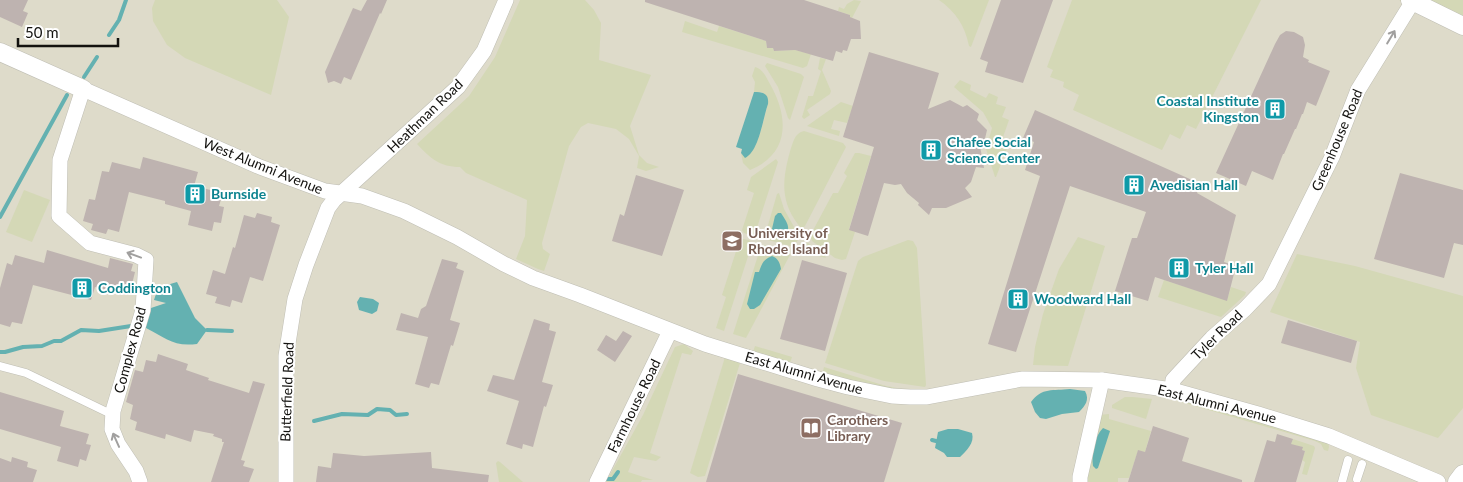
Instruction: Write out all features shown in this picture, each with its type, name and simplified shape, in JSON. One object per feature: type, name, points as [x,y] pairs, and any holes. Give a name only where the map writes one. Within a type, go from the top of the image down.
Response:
[{"type":"street","name":"Heathman Road","points":[[341,194],[458,87],[484,51],[506,0]]},
{"type":"street","points":[[1412,1],[1463,26]]},
{"type":"street","name":"Greenhouse Road","points":[[1269,284],[1332,157],[1358,90],[1412,1]]},
{"type":"street","name":"West Alumni Avenue","points":[[0,52],[254,165],[321,190],[362,196],[404,211],[457,237],[518,272],[638,319]]},
{"type":"street","name":"Complex Road","points":[[83,89],[60,160],[58,216],[90,243],[136,255],[146,260],[143,310],[124,371],[113,415],[112,430],[118,444],[136,471],[140,482]]},
{"type":"street","name":"Butterfield Road","points":[[286,482],[286,356],[295,299],[328,208],[341,194]]},
{"type":"street","name":"Tyler Road","points":[[1172,390],[1173,380],[1212,338],[1245,309],[1269,284]]},
{"type":"street","name":"East Alumni Avenue","points":[[638,319],[705,344],[809,376],[848,387],[892,396],[927,397],[1022,379],[1102,380],[1172,390],[1330,436],[1438,482]]},
{"type":"street","name":"Farmhouse Road","points":[[597,482],[670,331]]},
{"type":"street","points":[[1080,482],[1102,380]]},
{"type":"street","points":[[1457,482],[1463,474]]},
{"type":"lane","points":[[0,366],[26,372],[113,415]]},
{"type":"lane","points":[[1342,482],[1348,460]]},
{"type":"lane","points":[[1357,479],[1362,464]]},
{"type":"shaded area","name":"University of Rhode Island","points":[[0,0],[1463,0],[1463,482],[0,482]]},
{"type":"green space","points":[[155,0],[277,0],[289,17],[271,95],[185,58],[167,45],[153,21],[152,8]]},
{"type":"green space","points":[[520,0],[585,0],[594,10],[601,23],[599,60],[651,75],[630,126],[639,155],[647,163],[659,167],[646,171],[637,168],[639,156],[629,139],[616,129],[588,123],[581,127],[569,146],[542,243],[543,249],[550,254],[544,271],[516,259],[525,236],[527,200],[466,173],[460,167],[441,163],[426,154],[417,144],[469,96],[495,57]]},
{"type":"green space","points":[[854,0],[861,1],[852,18],[850,15],[838,11],[839,7],[844,9],[847,4]]},
{"type":"green space","points":[[939,0],[989,0],[971,47],[959,20]]},
{"type":"green space","points":[[1072,0],[1261,0],[1196,129],[1187,125],[1180,139],[1170,134],[1162,150],[1073,110],[1079,95],[1063,87],[1064,82],[1050,77],[1053,70],[1047,67]]},
{"type":"green space","points":[[1399,0],[1463,0],[1463,31]]},
{"type":"green space","points":[[685,21],[717,32],[719,26],[766,41],[767,48],[773,48],[774,51],[795,50],[811,54],[807,66],[803,68],[682,32]]},
{"type":"green space","points":[[820,58],[826,59],[822,70],[831,91],[830,94],[807,110],[810,115],[804,119],[802,117],[808,96],[813,96],[821,71],[818,69]]},
{"type":"green space","points":[[767,63],[801,74],[804,77],[790,120],[778,87],[765,66]]},
{"type":"green space","points":[[755,67],[764,74],[770,84],[781,109],[783,121],[779,144],[773,154],[763,163],[750,170],[743,163],[741,153],[745,157],[754,148],[768,104],[762,92],[754,92],[755,82],[752,76]]},
{"type":"green space","points":[[960,80],[971,85],[970,90],[986,98],[989,93],[998,97],[996,104],[1006,107],[1002,117],[1009,120],[1003,137],[1010,141],[996,177],[986,149],[992,128],[983,112],[954,87]]},
{"type":"green space","points":[[841,102],[853,106],[847,123],[834,120],[831,129],[840,131],[839,136],[807,126]]},
{"type":"green space","points":[[804,131],[843,143],[846,147],[802,229],[789,210],[784,190],[784,180],[794,140],[799,133]]},
{"type":"green space","points":[[855,153],[871,156],[849,229],[855,232],[846,259],[842,260],[835,258],[812,241],[810,236],[833,193],[838,193],[847,176],[844,173]]},
{"type":"green space","points":[[776,159],[778,162],[755,234],[752,236],[744,233],[742,230],[754,193],[747,190],[751,177]]},
{"type":"green space","points":[[24,190],[50,200],[32,242],[6,232]]},
{"type":"green space","points":[[779,193],[784,209],[798,234],[799,238],[794,247],[764,239],[777,194]]},
{"type":"green space","points":[[1078,237],[1105,246],[1068,366],[1033,365],[1035,347],[1043,314],[1059,269]]},
{"type":"green space","points":[[740,239],[749,240],[752,244],[724,331],[716,328],[726,297],[722,295]]},
{"type":"green space","points":[[908,240],[913,241],[917,248],[925,387],[884,381],[825,363],[858,261],[863,257]]},
{"type":"green space","points":[[808,243],[826,258],[804,252],[803,250]]},
{"type":"green space","points":[[764,245],[789,253],[790,255],[746,338],[733,334],[761,246]]},
{"type":"green space","points":[[1297,254],[1355,266],[1463,296],[1463,408],[1438,438],[1371,415],[1356,368],[1360,342],[1270,312]]},
{"type":"green space","points":[[1164,280],[1227,300],[1231,287],[1246,292],[1221,317],[1158,297]]},
{"type":"green space","points":[[684,344],[693,351],[691,355],[682,353],[650,453],[661,457],[656,461],[634,457],[628,472],[653,480],[606,482],[643,415],[675,347]]},
{"type":"green space","points":[[755,346],[792,357],[790,363],[753,352]]},
{"type":"green space","points":[[725,357],[730,357],[740,363],[705,476],[698,477],[690,473]]},
{"type":"green space","points":[[824,367],[886,386],[908,390],[896,390],[825,374],[823,371]]},
{"type":"green space","points":[[1161,396],[1180,399],[1328,442],[1328,451],[1324,450],[1321,444],[1315,441]]},
{"type":"green space","points":[[1125,397],[1152,399],[1146,419],[1112,408],[1112,405]]},
{"type":"green space","points":[[1109,414],[1109,419],[1151,431],[1145,452],[1138,451],[1129,478],[1118,478],[1118,482],[1086,482],[1099,415]],"holes":[[[1098,434],[1105,446],[1098,468]]]},
{"type":"green space","points":[[1293,439],[1315,448],[1307,475],[1302,474],[1305,462],[1302,460],[1305,451],[1302,450],[1302,447],[1290,446]]},
{"type":"green space","points":[[498,461],[523,482],[499,482],[496,463]]},
{"type":"water","points":[[754,92],[765,94],[768,98],[768,104],[757,142],[750,155],[745,158],[741,153],[742,149],[736,147]]},
{"type":"water","points":[[781,213],[788,226],[785,239],[777,238],[771,233],[775,216]]},
{"type":"water","points":[[772,256],[776,258],[781,269],[760,305],[750,309],[747,304],[755,272],[759,272],[763,262]]},
{"type":"water","points":[[177,282],[195,318],[207,330],[197,344],[176,343],[146,328],[145,322],[151,308],[166,303],[154,300],[159,290]]},
{"type":"water","points":[[360,297],[373,299],[379,303],[377,311],[372,314],[359,310],[357,302]]},
{"type":"water","points":[[1070,389],[1085,391],[1086,403],[1079,412],[1062,414],[1046,419],[1040,418],[1035,412],[1031,402],[1039,394],[1048,391]]},
{"type":"water","points":[[1103,428],[1110,431],[1098,468],[1096,469],[1093,466],[1092,456],[1095,441]]},
{"type":"water","points":[[958,429],[972,433],[971,443],[960,457],[947,457],[935,448],[938,432]]},
{"type":"building","points":[[0,0],[28,0],[23,11],[28,13],[22,27],[0,17]]},
{"type":"building","points":[[367,0],[387,0],[351,80],[344,77],[341,84],[334,81],[328,83],[325,72],[353,8],[361,11]]},
{"type":"building","points":[[645,0],[804,0],[850,15],[850,17],[860,21],[861,39],[851,39],[847,51],[843,50],[842,53],[836,51],[833,61],[795,50],[774,51],[773,48],[767,48],[766,41],[645,2]]},
{"type":"building","points":[[1001,0],[1053,0],[1023,83],[985,72],[988,62],[980,59]]},
{"type":"building","name":"Coastal Institute Kingston","points":[[1286,31],[1294,32],[1303,37],[1305,45],[1303,57],[1309,60],[1308,62],[1330,71],[1316,106],[1307,102],[1273,180],[1252,171],[1246,186],[1216,173],[1275,44],[1280,35]]},
{"type":"building","name":"Chafee Social Science Center","points":[[869,52],[939,73],[928,109],[950,100],[963,107],[967,105],[979,114],[977,120],[987,130],[984,143],[980,146],[984,168],[976,167],[971,182],[965,188],[972,197],[946,208],[932,208],[929,215],[907,193],[901,184],[884,183],[868,236],[849,230],[874,147],[843,137]]},
{"type":"building","points":[[1035,110],[1201,184],[1197,193],[1236,215],[1224,262],[1236,266],[1227,301],[1155,277],[1148,301],[1115,291],[1132,238],[1137,238],[1146,212],[1070,186],[1016,352],[988,344],[1040,176],[1025,170],[1034,142],[1023,138]]},
{"type":"building","name":"Burnside","points":[[143,157],[198,172],[194,186],[223,193],[219,206],[224,207],[221,223],[214,222],[212,231],[188,225],[191,211],[165,204],[165,201],[129,192],[119,232],[108,229],[106,234],[91,230],[93,224],[83,221],[89,199],[95,200],[102,171],[109,172],[112,162],[140,169]]},
{"type":"building","points":[[1400,173],[1463,190],[1463,245],[1454,243],[1444,278],[1374,259]]},
{"type":"building","points":[[636,175],[684,190],[662,256],[612,241],[620,214],[624,216]]},
{"type":"building","points":[[257,213],[272,217],[271,222],[280,225],[263,281],[250,277],[242,303],[232,300],[230,307],[215,303],[217,297],[206,294],[213,270],[225,274],[233,247],[235,248],[244,215],[255,218]]},
{"type":"building","name":"Coddington","points":[[47,250],[108,268],[110,258],[133,264],[131,271],[135,272],[131,288],[125,286],[123,295],[95,287],[91,300],[33,285],[22,324],[12,322],[10,327],[0,324],[0,288],[7,263],[12,265],[15,255],[44,263]]},
{"type":"building","points":[[442,259],[458,263],[456,268],[464,271],[450,320],[460,323],[439,385],[431,383],[429,388],[415,384],[428,337],[396,330],[401,313],[418,318],[421,309],[426,306]]},
{"type":"building","points":[[802,260],[847,273],[825,351],[780,339]]},
{"type":"building","points":[[534,319],[550,324],[549,330],[556,332],[542,382],[553,385],[546,407],[544,406],[533,447],[523,444],[522,449],[506,444],[519,401],[487,391],[493,375],[514,380]]},
{"type":"building","points":[[1288,320],[1357,341],[1351,363],[1281,343]]},
{"type":"building","points":[[623,331],[632,336],[615,362],[597,350],[606,335],[616,341]]},
{"type":"building","points":[[158,354],[188,364],[186,370],[209,378],[208,380],[249,393],[253,381],[265,384],[241,460],[245,461],[243,466],[254,469],[249,482],[211,482],[224,442],[222,442],[222,439],[213,436],[214,434],[194,430],[191,442],[166,434],[165,439],[135,430],[137,422],[130,419],[133,405],[126,402],[135,370],[143,372],[146,360],[156,362]]},
{"type":"building","name":"Carothers Library","points":[[738,374],[902,423],[884,482],[706,482]]},
{"type":"building","points":[[0,392],[64,411],[60,426],[89,434],[86,444],[91,445],[86,461],[80,459],[78,467],[57,461],[61,447],[0,429]]},
{"type":"building","points":[[1153,426],[1189,438],[1182,461],[1242,480],[1242,482],[1128,482],[1138,450],[1145,452]]},
{"type":"building","points":[[1277,434],[1293,439],[1291,444],[1303,447],[1302,450],[1305,451],[1296,482],[1254,482],[1267,440],[1275,442]]},
{"type":"building","points":[[431,452],[432,468],[489,475],[488,482],[316,482],[318,466],[331,468],[333,453],[364,456]]},
{"type":"building","points":[[12,457],[28,462],[27,467],[37,470],[33,482],[0,482],[0,458],[11,462]]},
{"type":"waterway","points":[[109,35],[119,20],[126,0]]},
{"type":"waterway","points":[[84,77],[97,57]]},
{"type":"waterway","points":[[0,217],[67,95]]},
{"type":"waterway","points":[[0,352],[23,347],[42,346],[54,341],[61,341],[81,330],[99,331],[131,326]]},
{"type":"waterway","points":[[207,330],[232,331]]},
{"type":"waterway","points":[[314,421],[342,414],[368,415],[377,409],[390,410],[396,415],[407,414]]},
{"type":"waterway","points":[[932,440],[936,441]]},
{"type":"waterway","points":[[605,479],[613,479],[618,472]]},
{"type":"place","name":"Coastal Institute Kingston","points":[[1275,109]]},
{"type":"place","name":"Chafee Social Science Center","points":[[931,150]]},
{"type":"place","name":"Avedisian Hall","points":[[1134,185]]},
{"type":"place","name":"Burnside","points":[[195,194]]},
{"type":"place","name":"University of Rhode Island","points":[[732,241]]},
{"type":"place","name":"Tyler Hall","points":[[1179,268]]},
{"type":"place","name":"Coddington","points":[[82,288]]},
{"type":"place","name":"Woodward Hall","points":[[1018,299]]},
{"type":"place","name":"Carothers Library","points":[[811,428]]}]
